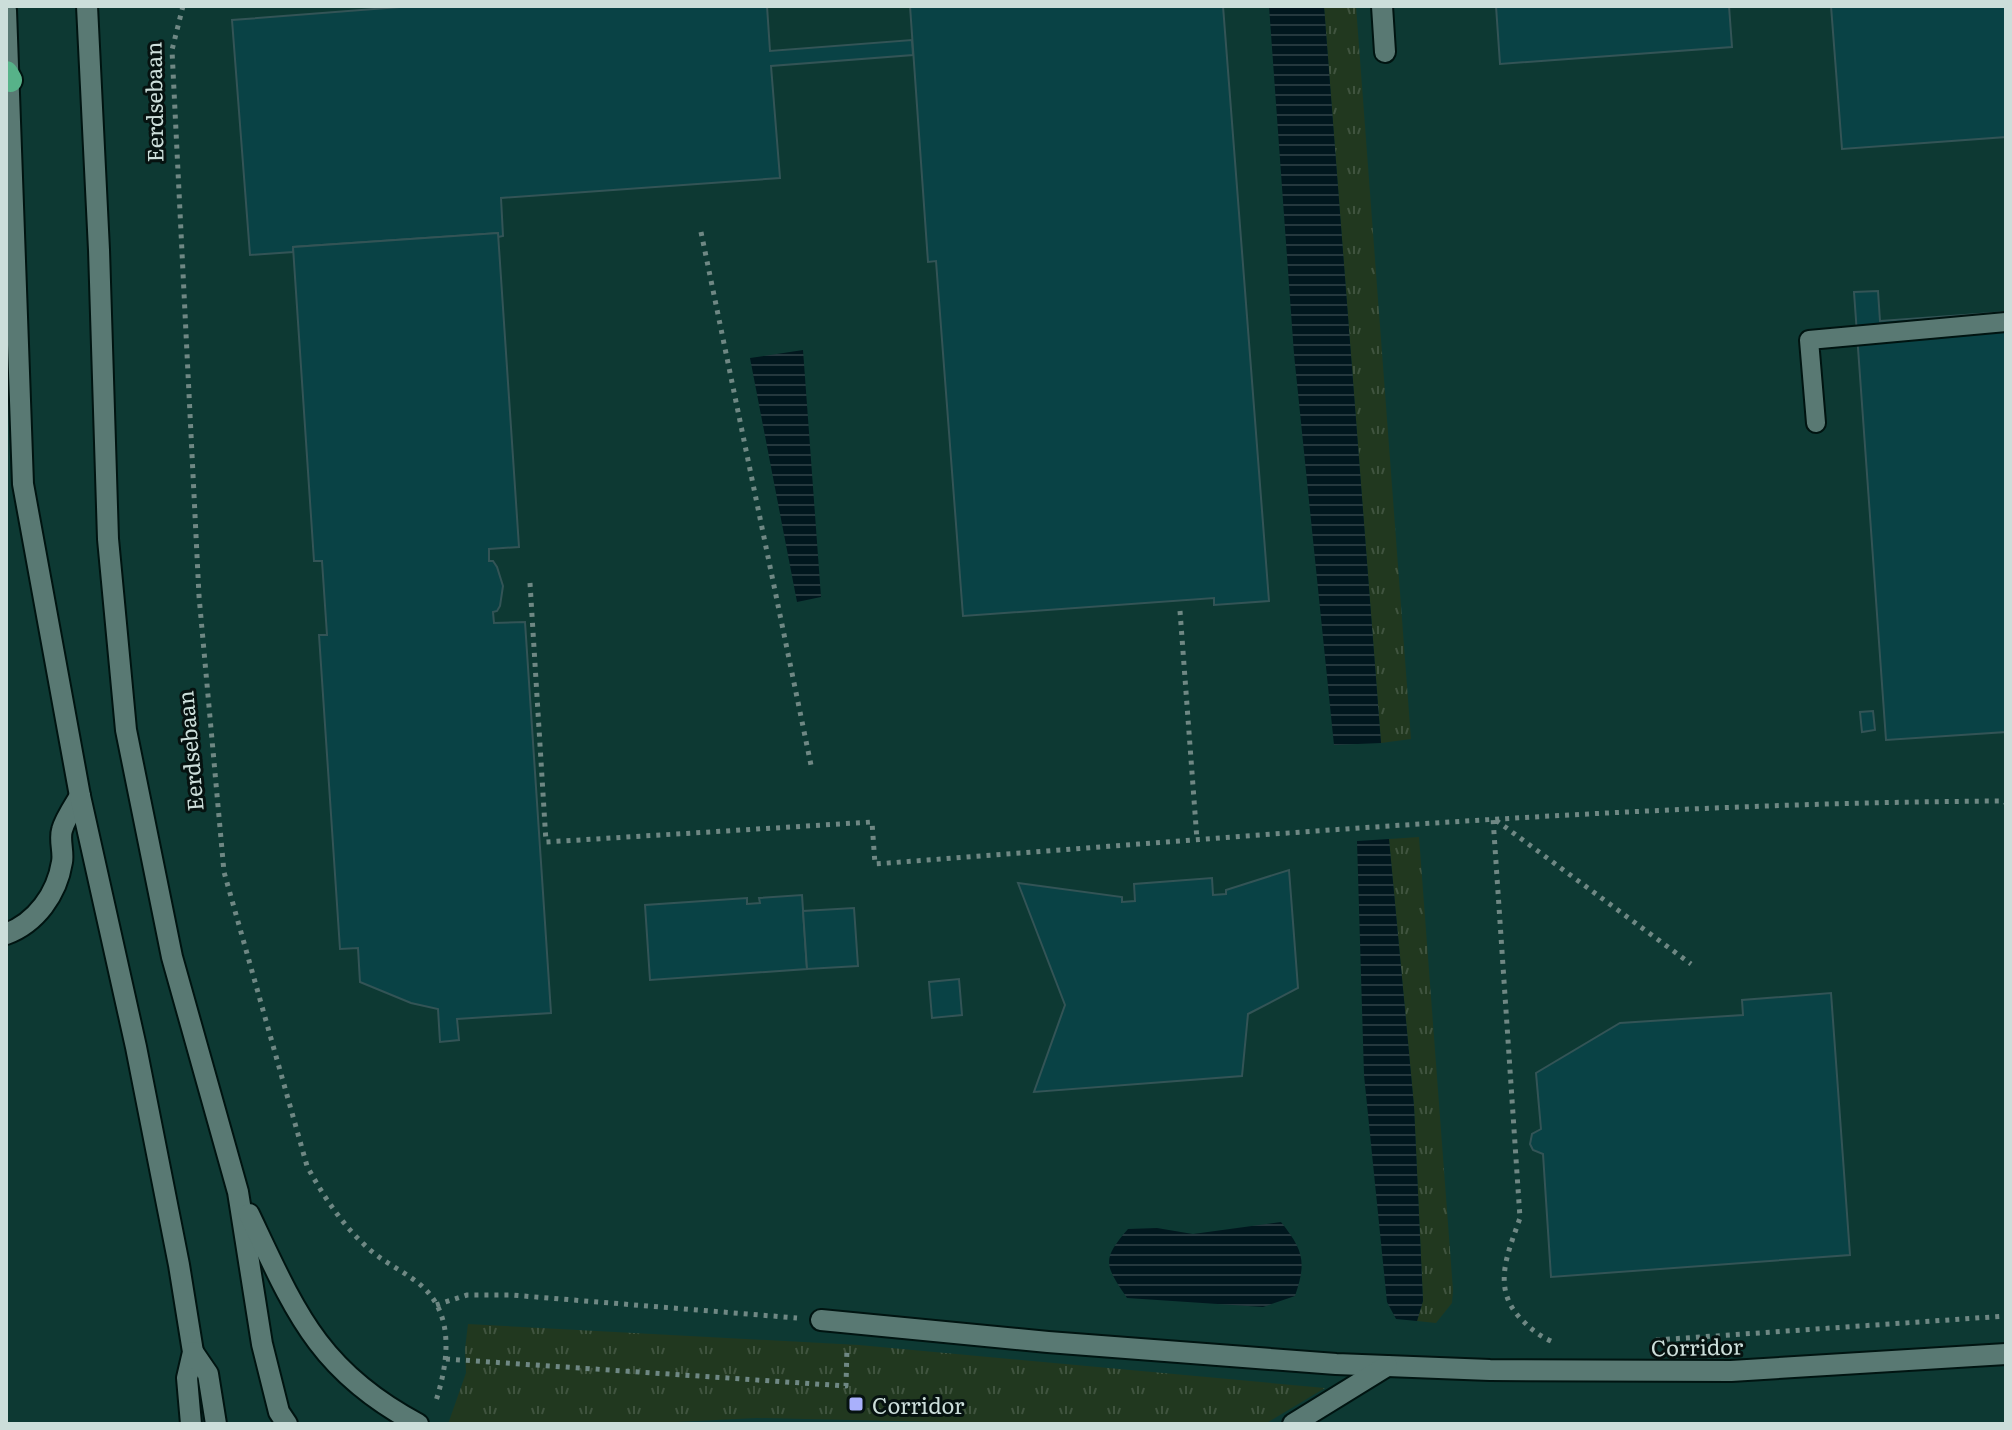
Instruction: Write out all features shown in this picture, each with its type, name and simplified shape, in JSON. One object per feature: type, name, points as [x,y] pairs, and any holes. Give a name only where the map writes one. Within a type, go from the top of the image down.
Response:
[{"type":"main road","points":[[87,6],[108,539],[126,730],[172,957],[238,1192],[262,1344],[279,1412],[287,1424]]},
{"type":"main road","points":[[1382,6],[1385,52]]},
{"type":"main road","points":[[6,10],[23,484],[80,796],[136,1047],[193,1352],[187,1378],[191,1424]]},
{"type":"main road","points":[[6,934],[30,921],[49,898],[62,862],[61,831],[80,796]]},
{"type":"main road","points":[[238,1192],[290,1303],[310,1334],[365,1391],[392,1411],[424,1421]]},
{"type":"main road","name":"Corridor","points":[[821,1320],[1048,1342],[1387,1366],[1490,1370],[1731,1371],[2006,1354]]},
{"type":"main road","points":[[193,1352],[208,1374],[216,1424]]},
{"type":"main road","points":[[1293,1424],[1387,1366]]},
{"type":"lane","points":[[1816,423],[1809,340],[2003,320]]},
{"type":"path","name":"Eerdsebaan","points":[[183,6],[172,50],[199,596],[224,872],[307,1166],[321,1193],[368,1249],[424,1288],[436,1305]]},
{"type":"path","points":[[701,232],[812,770]]},
{"type":"path","points":[[530,583],[546,842],[872,822],[875,864],[1493,818],[1836,803],[2006,803]]},
{"type":"path","points":[[1180,611],[1197,840]]},
{"type":"path","points":[[1493,818],[1691,964]]},
{"type":"path","points":[[1493,818],[1520,1218],[1504,1264],[1504,1293],[1513,1311],[1536,1335],[1565,1347]]},
{"type":"path","points":[[424,1421],[440,1389],[446,1359],[445,1328],[436,1305],[467,1295],[511,1295],[821,1320]]},
{"type":"path","points":[[1644,1341],[2006,1316]]},
{"type":"path","points":[[446,1359],[846,1386],[848,1322]]},
{"type":"shaded area","points":[[6,6],[2006,6],[2006,1424],[6,1424]]},
{"type":"shaded area","points":[[1269,6],[1324,6],[1381,743],[1334,745],[1294,354]]},
{"type":"shaded area","points":[[803,350],[821,597],[797,602],[750,358]]},
{"type":"shaded area","points":[[1389,839],[1414,1106],[1423,1301],[1417,1321],[1396,1319],[1387,1302],[1364,1075],[1357,841]]},
{"type":"shaded area","points":[[1281,1222],[1298,1248],[1301,1274],[1295,1296],[1263,1307],[1127,1298],[1114,1278],[1109,1263],[1113,1248],[1128,1229],[1157,1228],[1193,1234]]},
{"type":"green space","points":[[1324,6],[1356,6],[1411,739],[1381,743]]},
{"type":"green space","points":[[1419,837],[1453,1290],[1452,1303],[1436,1323],[1417,1321],[1423,1301],[1414,1106],[1389,839]]},
{"type":"green space","points":[[468,1324],[859,1345],[1325,1388],[1265,1424],[1030,1424],[757,1418],[635,1424],[448,1424],[466,1373]]},
{"type":"building","points":[[413,6],[767,6],[770,51],[912,40],[913,55],[771,66],[780,178],[501,198],[503,236],[498,237],[498,233],[293,247],[293,252],[250,255],[232,20]]},
{"type":"building","points":[[910,6],[1223,6],[1269,601],[1214,605],[1214,598],[963,616],[936,261],[928,262]]},
{"type":"building","points":[[1496,6],[1729,6],[1732,47],[1500,64]]},
{"type":"building","points":[[1831,6],[2006,6],[2006,137],[1842,149]]},
{"type":"building","points":[[498,233],[519,547],[489,549],[489,561],[497,567],[503,586],[500,606],[493,612],[494,623],[525,622],[551,1013],[457,1019],[459,1040],[440,1042],[438,1009],[411,1003],[360,982],[358,948],[340,949],[319,635],[327,635],[322,561],[314,561],[293,247]]},
{"type":"building","points":[[1878,291],[1880,321],[2006,312],[2006,732],[1886,740],[1854,292]]},
{"type":"building","points":[[1873,711],[1875,730],[1862,732],[1860,712]]},
{"type":"building","points":[[1289,870],[1298,988],[1248,1014],[1242,1076],[1034,1092],[1065,1005],[1018,883],[1122,897],[1122,902],[1135,901],[1134,884],[1212,878],[1213,895],[1226,894],[1226,890]]},
{"type":"building","points":[[802,895],[807,969],[650,980],[645,905],[747,898],[747,904],[760,903],[759,898]]},
{"type":"building","points":[[854,908],[858,966],[807,969],[803,911]]},
{"type":"building","points":[[959,979],[962,1015],[932,1018],[929,982]]},
{"type":"building","points":[[1831,993],[1850,1255],[1551,1277],[1543,1154],[1533,1150],[1530,1144],[1532,1134],[1541,1129],[1536,1073],[1620,1023],[1743,1015],[1742,1000]]},
{"type":"place","name":"Corridor","points":[[856,1404]]}]
